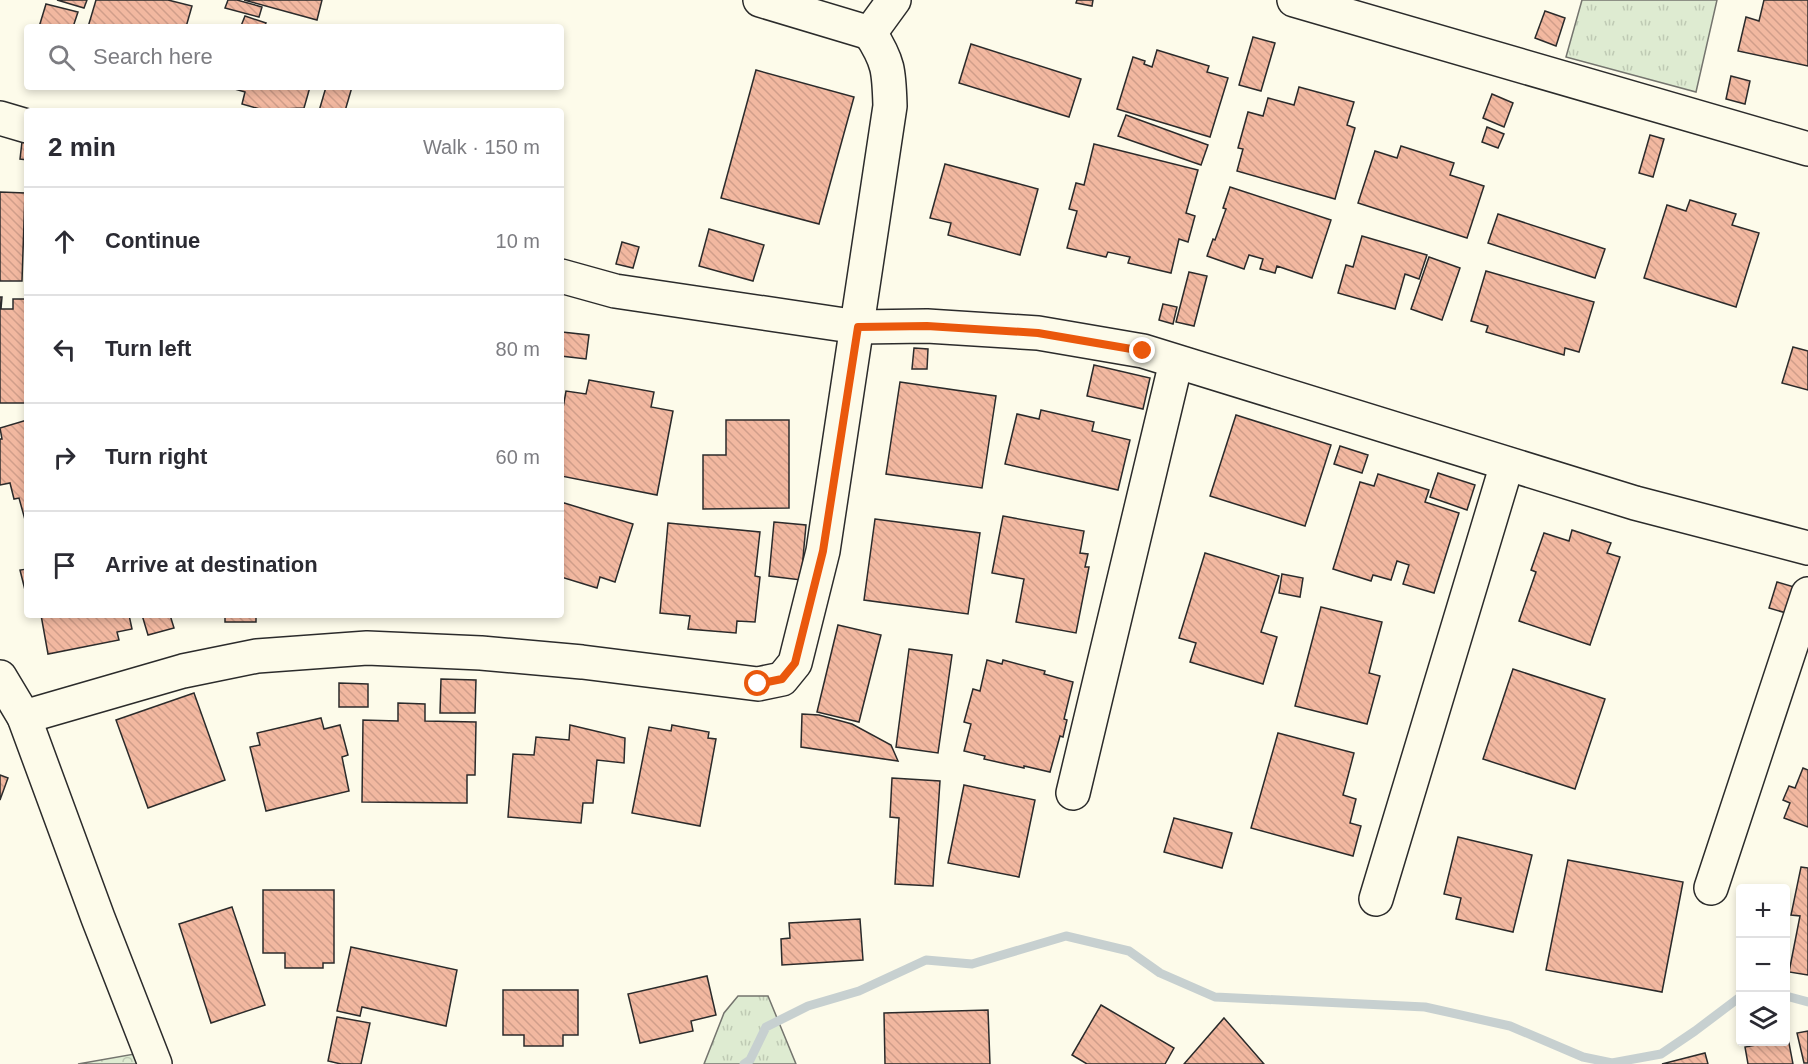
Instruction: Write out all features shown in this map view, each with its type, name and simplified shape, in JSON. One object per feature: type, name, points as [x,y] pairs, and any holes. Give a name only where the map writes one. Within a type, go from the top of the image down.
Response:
[{"type":"street","points":[[24,717],[183,671],[257,656],[367,648],[481,653],[582,662],[758,684],[782,679],[795,663],[823,551],[890,106],[889,74],[882,52],[870,33],[760,0]]},
{"type":"street","points":[[870,33],[894,0]]},
{"type":"street","points":[[1294,0],[1808,148]]},
{"type":"street","points":[[0,118],[24,125]]},
{"type":"street","points":[[564,277],[615,291],[858,327],[927,326],[1038,333],[1143,351],[1635,503],[1808,548]]},
{"type":"street","points":[[1073,792],[1176,362]]},
{"type":"street","points":[[1376,900],[1507,464]]},
{"type":"street","points":[[1711,888],[1808,594]]},
{"type":"street","points":[[0,677],[24,717],[155,1064]]},
{"type":"green space","points":[[1582,0],[1717,0],[1696,92],[1566,57]]},
{"type":"green space","points":[[738,996],[768,996],[796,1064],[704,1064],[724,1013]]},
{"type":"green space","points":[[140,1053],[143,1064],[78,1064]]},
{"type":"building","points":[[57,0],[87,0],[84,8]]},
{"type":"building","points":[[96,0],[168,0],[192,6],[187,24],[89,24]]},
{"type":"building","points":[[228,0],[237,0],[262,7],[259,17],[225,8]]},
{"type":"building","points":[[244,0],[322,0],[317,20]]},
{"type":"building","points":[[1077,0],[1093,0],[1092,6],[1076,3]]},
{"type":"building","points":[[1764,0],[1808,0],[1808,66],[1738,51],[1746,17],[1759,21]]},
{"type":"building","points":[[46,4],[78,12],[74,24],[40,24]]},
{"type":"building","points":[[1545,11],[1565,18],[1556,46],[1535,38]]},
{"type":"building","points":[[245,16],[266,23],[266,24],[242,24]]},
{"type":"building","points":[[1253,37],[1275,43],[1261,91],[1239,85]]},
{"type":"building","points":[[971,44],[1081,79],[1069,117],[959,83]]},
{"type":"building","points":[[1157,50],[1209,66],[1207,72],[1228,78],[1210,137],[1117,109],[1133,57],[1145,61],[1144,64],[1152,67]]},
{"type":"building","points":[[756,70],[854,97],[819,224],[721,198]]},
{"type":"building","points":[[1731,76],[1750,81],[1745,104],[1726,99]]},
{"type":"building","points":[[1299,87],[1354,102],[1347,125],[1355,128],[1335,199],[1237,171],[1243,149],[1238,148],[1248,112],[1263,116],[1268,98],[1294,105]]},
{"type":"building","points":[[238,90],[309,90],[304,108],[256,108],[242,104],[245,92]]},
{"type":"building","points":[[325,90],[351,90],[346,108],[320,108]]},
{"type":"building","points":[[1492,94],[1513,103],[1504,127],[1483,118]]},
{"type":"building","points":[[1126,115],[1208,145],[1201,165],[1118,136]]},
{"type":"building","points":[[1487,127],[1504,134],[1498,148],[1482,142]]},
{"type":"building","points":[[1650,135],[1664,139],[1653,177],[1639,173]]},
{"type":"building","points":[[22,142],[24,142],[24,160],[20,159]]},
{"type":"building","points":[[1094,144],[1198,170],[1186,213],[1195,216],[1188,242],[1179,239],[1171,273],[1128,263],[1130,257],[1108,252],[1106,257],[1067,248],[1077,211],[1069,209],[1076,183],[1084,185]]},
{"type":"building","points":[[1401,146],[1454,163],[1450,175],[1484,186],[1467,238],[1358,203],[1375,151],[1397,158]]},
{"type":"building","points":[[945,164],[1038,189],[1020,255],[948,235],[951,223],[930,218]]},
{"type":"building","points":[[1230,187],[1331,220],[1312,278],[1277,266],[1275,273],[1260,269],[1263,259],[1249,255],[1244,269],[1207,256],[1226,209],[1223,208]]},
{"type":"building","points":[[0,192],[24,193],[22,281],[0,281]]},
{"type":"building","points":[[1690,200],[1736,214],[1732,225],[1759,233],[1736,307],[1644,278],[1667,205],[1686,211]]},
{"type":"building","points":[[1498,214],[1605,249],[1595,278],[1488,243]]},
{"type":"building","points":[[709,229],[764,245],[753,281],[699,266]]},
{"type":"building","points":[[1362,236],[1427,255],[1419,279],[1405,274],[1395,309],[1338,293],[1346,265],[1353,267]]},
{"type":"building","points":[[622,242],[639,247],[633,268],[616,264]]},
{"type":"building","points":[[1429,257],[1460,268],[1442,320],[1411,309]]},
{"type":"building","points":[[1486,271],[1594,302],[1579,352],[1565,348],[1564,355],[1486,332],[1488,326],[1471,321]]},
{"type":"building","points":[[1189,272],[1207,276],[1194,326],[1176,322]]},
{"type":"building","points":[[0,297],[2,297],[1,309],[13,309],[13,299],[24,299],[24,403],[0,403]]},
{"type":"building","points":[[1163,304],[1177,307],[1173,324],[1159,320]]},
{"type":"building","points":[[564,332],[589,335],[586,359],[564,356]]},
{"type":"building","points":[[1793,347],[1808,351],[1808,390],[1782,383]]},
{"type":"building","points":[[914,348],[928,349],[927,369],[912,369]]},
{"type":"building","points":[[1094,365],[1150,378],[1143,409],[1087,396]]},
{"type":"building","points":[[589,380],[654,392],[651,407],[673,411],[657,495],[564,477],[566,391],[586,394]]},
{"type":"building","points":[[900,382],[996,396],[982,488],[886,474]]},
{"type":"building","points":[[1041,410],[1094,422],[1092,431],[1130,440],[1118,490],[1005,464],[1017,414],[1039,419]]},
{"type":"building","points":[[1236,415],[1331,445],[1305,526],[1210,496]]},
{"type":"building","points":[[726,420],[789,420],[789,508],[703,509],[703,455],[726,455]]},
{"type":"building","points":[[24,421],[24,516],[19,498],[14,499],[10,483],[0,485],[0,439],[2,439],[0,428]]},
{"type":"building","points":[[1340,446],[1368,455],[1362,473],[1334,464]]},
{"type":"building","points":[[1438,473],[1475,485],[1467,510],[1430,497]]},
{"type":"building","points":[[1378,474],[1429,490],[1425,502],[1459,513],[1434,593],[1403,584],[1409,565],[1397,561],[1391,580],[1373,575],[1371,581],[1333,569],[1360,482],[1374,486]]},
{"type":"building","points":[[564,503],[633,524],[615,582],[600,577],[597,588],[564,578]]},
{"type":"building","points":[[1003,516],[1084,531],[1080,553],[1088,554],[1085,567],[1089,567],[1076,633],[1016,622],[1024,579],[992,573]]},
{"type":"building","points":[[875,519],[980,533],[968,614],[864,600]]},
{"type":"building","points":[[774,522],[806,525],[801,580],[769,576]]},
{"type":"building","points":[[668,523],[760,532],[755,576],[760,577],[755,622],[737,621],[736,633],[688,629],[690,616],[660,613]]},
{"type":"building","points":[[1572,530],[1611,543],[1607,553],[1620,557],[1590,645],[1519,621],[1536,572],[1531,570],[1544,533],[1569,541]]},
{"type":"building","points":[[1205,553],[1279,576],[1261,632],[1277,637],[1263,684],[1190,662],[1196,643],[1179,638]]},
{"type":"building","points":[[24,569],[24,586],[20,570]]},
{"type":"building","points":[[1282,574],[1303,578],[1300,597],[1279,593]]},
{"type":"building","points":[[1777,582],[1794,587],[1786,613],[1769,608]]},
{"type":"building","points":[[1321,607],[1382,622],[1369,673],[1380,676],[1367,724],[1295,706]]},
{"type":"building","points":[[42,618],[130,618],[132,629],[117,632],[119,640],[48,654]]},
{"type":"building","points":[[143,618],[171,618],[174,628],[148,635]]},
{"type":"building","points":[[225,618],[256,618],[256,622],[225,622]]},
{"type":"building","points":[[838,625],[881,635],[859,722],[817,712]]},
{"type":"building","points":[[909,649],[952,655],[938,753],[896,747]]},
{"type":"building","points":[[987,660],[1002,664],[1003,660],[1045,671],[1044,674],[1073,682],[1064,719],[1067,720],[1063,737],[1060,736],[1050,772],[984,759],[985,756],[964,751],[971,724],[964,722],[973,689],[980,691]]},
{"type":"building","points":[[1513,669],[1605,699],[1575,789],[1483,759]]},
{"type":"building","points":[[441,679],[476,680],[475,713],[440,713]]},
{"type":"building","points":[[339,683],[368,684],[368,707],[339,707]]},
{"type":"building","points":[[194,693],[225,780],[148,808],[116,720]]},
{"type":"building","points":[[398,703],[425,704],[425,721],[476,722],[475,775],[467,775],[467,803],[362,802],[363,720],[398,721]]},
{"type":"building","points":[[802,714],[819,715],[852,724],[891,745],[898,761],[801,747]]},
{"type":"building","points":[[321,718],[324,729],[340,725],[348,755],[342,757],[349,791],[266,811],[250,747],[260,745],[257,733]]},
{"type":"building","points":[[570,725],[625,738],[624,763],[597,760],[593,803],[583,803],[581,823],[508,817],[513,754],[534,755],[536,737],[569,740]]},
{"type":"building","points":[[672,725],[709,732],[708,738],[716,739],[700,826],[632,813],[649,727],[671,731]]},
{"type":"building","points":[[1278,733],[1354,753],[1343,795],[1356,799],[1350,823],[1361,826],[1353,856],[1251,828]]},
{"type":"building","points":[[1803,768],[1808,770],[1808,827],[1784,818],[1790,803],[1783,800],[1789,786],[1795,788]]},
{"type":"building","points":[[0,775],[8,778],[0,800]]},
{"type":"building","points":[[892,778],[940,781],[933,886],[895,884],[899,818],[890,817]]},
{"type":"building","points":[[964,785],[1035,800],[1019,877],[948,863]]},
{"type":"building","points":[[1174,818],[1232,833],[1222,868],[1164,852]]},
{"type":"building","points":[[1458,837],[1532,855],[1513,932],[1456,919],[1461,898],[1444,894]]},
{"type":"building","points":[[1568,860],[1683,882],[1662,992],[1546,970]]},
{"type":"building","points":[[1801,867],[1808,868],[1808,975],[1790,972],[1800,916],[1791,915]]},
{"type":"building","points":[[263,890],[334,890],[334,963],[323,963],[323,968],[285,968],[285,953],[263,953]]},
{"type":"building","points":[[232,907],[265,1005],[211,1023],[179,924]]},
{"type":"building","points":[[860,919],[863,960],[782,965],[781,939],[790,938],[789,923]]},
{"type":"building","points":[[351,947],[457,970],[446,1026],[362,1007],[360,1016],[337,1011]]},
{"type":"building","points":[[707,976],[716,1015],[691,1021],[693,1031],[640,1043],[628,994]]},
{"type":"building","points":[[503,990],[578,990],[578,1035],[563,1035],[563,1046],[524,1046],[524,1035],[503,1035]]},
{"type":"building","points":[[1101,1005],[1174,1048],[1165,1064],[1087,1064],[1072,1055]]},
{"type":"building","points":[[988,1010],[990,1064],[885,1064],[884,1013]]},
{"type":"building","points":[[337,1017],[370,1023],[361,1064],[341,1064],[328,1061]]},
{"type":"building","points":[[1224,1018],[1264,1064],[1184,1064]]},
{"type":"building","points":[[1808,1031],[1808,1063],[1804,1063],[1797,1033]]},
{"type":"building","points":[[1790,1046],[1793,1064],[1748,1064],[1745,1047]]},
{"type":"building","points":[[1705,1053],[1708,1064],[1662,1064]]},
{"type":"waterway","points":[[744,1064],[750,1060],[766,1027],[808,1006],[859,991],[926,960],[972,964],[1066,936],[1129,951],[1160,973],[1215,997],[1425,1007],[1510,1026],[1583,1057],[1612,1063],[1661,1054],[1736,1000]]},
{"type":"waterway","points":[[1790,997],[1808,1002]]},
{"type":"route","points":[[758,684],[782,679],[795,663],[823,551],[858,327],[927,326],[1038,333],[1143,351]]}]
